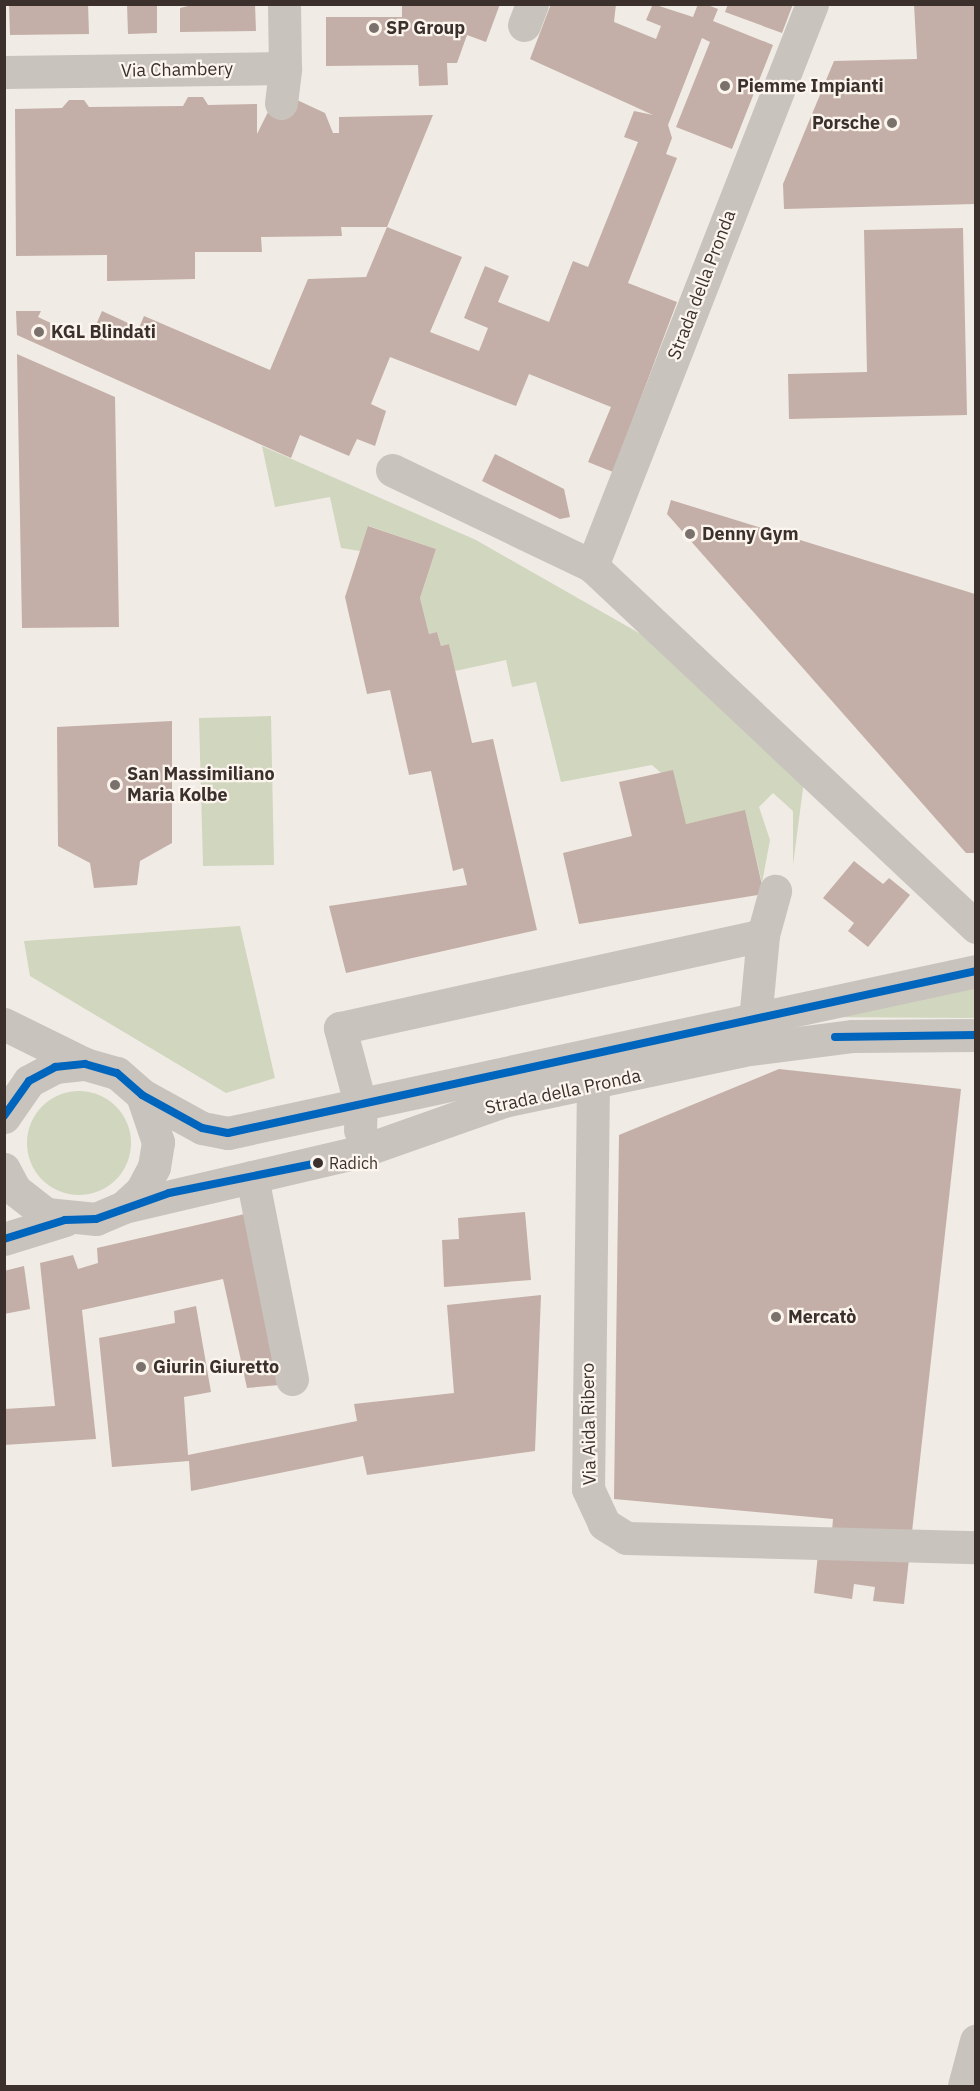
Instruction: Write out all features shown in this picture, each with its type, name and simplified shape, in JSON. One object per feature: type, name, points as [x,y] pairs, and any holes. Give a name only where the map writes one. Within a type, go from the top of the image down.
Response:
[{"type":"street","points":[[281,103],[285,68],[284,4]]},
{"type":"street","name":"Strada della Pronda","points":[[592,566],[812,4]]},
{"type":"street","name":"Via Chambery","points":[[4,72],[285,68]]},
{"type":"street","points":[[392,470],[592,566],[975,927]]},
{"type":"street","points":[[755,1020],[763,936],[775,891]]},
{"type":"street","points":[[360,1152],[361,1107],[340,1028],[763,936]]},
{"type":"street","name":"Strada della Pronda","points":[[86,1064],[117,1073],[142,1095],[202,1128],[228,1133],[361,1107],[975,971]]},
{"type":"street","points":[[4,1024],[86,1064]]},
{"type":"street","name":"Strada della Pronda","points":[[65,1220],[96,1219],[124,1207],[360,1152],[504,1101],[592,1083],[802,1041],[975,1035]]},
{"type":"street","points":[[6,1099],[55,1067],[86,1064]]},
{"type":"street","name":"Via Aida Ribero","points":[[592,1083],[588,1489],[604,1524],[626,1538],[910,1541],[975,1547]]},
{"type":"street","points":[[124,1207],[154,1167],[157,1134],[142,1095]]},
{"type":"street","points":[[5,1171],[29,1204],[65,1220]]},
{"type":"street","points":[[252,1177],[292,1379]]},
{"type":"street","points":[[4,1239],[65,1220]]},
{"type":"street","points":[[964,2086],[975,2041]]},
{"type":"green space","points":[[262,446],[476,540],[660,645],[804,781],[793,865],[793,811],[773,793],[759,807],[770,840],[762,883],[745,811],[686,824],[661,773],[652,765],[561,782],[536,682],[512,687],[506,660],[455,671],[449,644],[441,646],[437,632],[429,634],[420,598],[436,549],[369,526],[360,551],[341,548],[330,497],[275,507]]},
{"type":"green space","points":[[271,716],[274,865],[203,866],[199,718]]},
{"type":"green space","points":[[240,926],[275,1078],[226,1093],[30,976],[24,941]]},
{"type":"green space","points":[[975,982],[975,1018],[811,1017]]},
{"type":"green space","points":[[79,1091],[99,1095],[116,1106],[127,1123],[131,1143],[127,1163],[116,1180],[99,1191],[79,1195],[59,1191],[42,1180],[31,1163],[27,1143],[31,1123],[42,1106],[59,1095]]},
{"type":"building","points":[[9,4],[88,4],[89,34],[10,35]]},
{"type":"building","points":[[127,4],[157,4],[157,33],[128,34]]},
{"type":"building","points":[[196,4],[255,4],[256,31],[180,32],[180,8]]},
{"type":"building","points":[[402,4],[500,4],[486,42],[467,35],[457,63],[447,63],[448,85],[419,86],[418,65],[326,66],[326,17],[402,17]]},
{"type":"building","points":[[551,4],[616,4],[614,22],[656,39],[661,26],[646,20],[653,4],[693,17],[698,4],[705,4],[718,9],[713,21],[773,45],[732,149],[676,127],[710,42],[702,38],[668,125],[672,138],[666,154],[677,158],[628,283],[677,302],[613,472],[588,462],[611,407],[529,374],[516,406],[390,357],[371,404],[386,411],[375,446],[357,439],[349,456],[300,435],[291,458],[17,335],[16,311],[41,311],[38,317],[89,341],[102,311],[139,328],[144,316],[270,370],[308,279],[366,277],[387,227],[462,257],[430,332],[479,351],[488,328],[464,318],[485,266],[509,276],[498,302],[549,322],[573,261],[588,267],[638,142],[624,137],[634,111],[653,115],[530,59]]},
{"type":"building","points":[[728,4],[793,4],[782,33],[725,12]]},
{"type":"building","name":"Porsche","points":[[914,4],[975,4],[975,204],[784,209],[783,184],[834,61],[917,59]]},
{"type":"building","points":[[188,97],[203,97],[208,105],[257,104],[257,134],[269,110],[297,100],[325,113],[333,133],[339,133],[339,117],[433,115],[387,227],[341,227],[342,236],[261,237],[262,252],[195,252],[195,279],[107,281],[107,255],[16,256],[15,109],[62,108],[69,100],[84,100],[89,107],[183,106]]},
{"type":"building","points":[[963,228],[967,415],[789,419],[788,374],[867,372],[864,230]]},
{"type":"building","points":[[17,354],[115,397],[119,627],[22,628]]},
{"type":"building","points":[[495,454],[564,489],[570,517],[560,519],[482,481]]},
{"type":"building","points":[[671,500],[975,594],[975,853],[966,853],[667,514]]},
{"type":"building","points":[[368,526],[436,549],[420,598],[429,634],[437,632],[441,646],[449,644],[472,743],[493,739],[537,930],[346,973],[329,906],[467,885],[463,868],[453,871],[431,771],[409,775],[390,690],[367,694],[345,597]]},
{"type":"building","name":"San Massimiliano Maria Kolbe","points":[[172,721],[172,843],[140,861],[137,885],[94,888],[90,863],[58,846],[57,727]]},
{"type":"building","points":[[673,770],[686,824],[745,810],[764,894],[579,924],[563,853],[632,836],[619,782]]},
{"type":"building","points":[[854,861],[883,884],[889,878],[910,895],[868,947],[848,931],[854,923],[823,898]]},
{"type":"building","name":"Mercatò","points":[[779,1069],[961,1089],[904,1604],[873,1601],[875,1587],[854,1584],[852,1599],[814,1593],[818,1554],[830,1556],[833,1519],[614,1499],[619,1135]]},
{"type":"building","points":[[525,1212],[531,1280],[444,1287],[442,1240],[459,1239],[458,1218]]},
{"type":"building","points":[[249,1213],[279,1385],[247,1388],[223,1279],[82,1310],[96,1439],[4,1445],[4,1409],[55,1406],[40,1263],[73,1255],[78,1269],[98,1263],[97,1248]]},
{"type":"building","points":[[24,1266],[30,1309],[4,1314],[4,1271]]},
{"type":"building","points":[[541,1295],[535,1451],[367,1475],[363,1456],[191,1491],[189,1461],[112,1467],[99,1338],[175,1323],[174,1311],[196,1306],[211,1392],[184,1397],[188,1455],[357,1421],[354,1404],[454,1393],[447,1305]]},
{"type":"transit line","points":[[4,1116],[29,1081],[55,1067],[85,1064],[117,1073],[142,1095],[202,1128],[228,1133],[976,971]]},
{"type":"transit line","points":[[835,1037],[976,1035]]},
{"type":"transit line","points":[[4,1239],[65,1220],[96,1219],[169,1193],[318,1163]]},
{"type":"place","name":"SP Group","points":[[374,28]]},
{"type":"place","name":"Piemme Impianti","points":[[725,86]]},
{"type":"place","name":"Porsche","points":[[892,123]]},
{"type":"place","name":"KGL Blindati","points":[[39,332]]},
{"type":"place","name":"Denny Gym","points":[[690,534]]},
{"type":"place","name":"San Massimiliano Maria Kolbe","points":[[115,785]]},
{"type":"place","name":"Radich","points":[[318,1163]]},
{"type":"place","name":"Mercatò","points":[[776,1317]]},
{"type":"place","name":"Giurin Giuretto","points":[[141,1367]]}]
